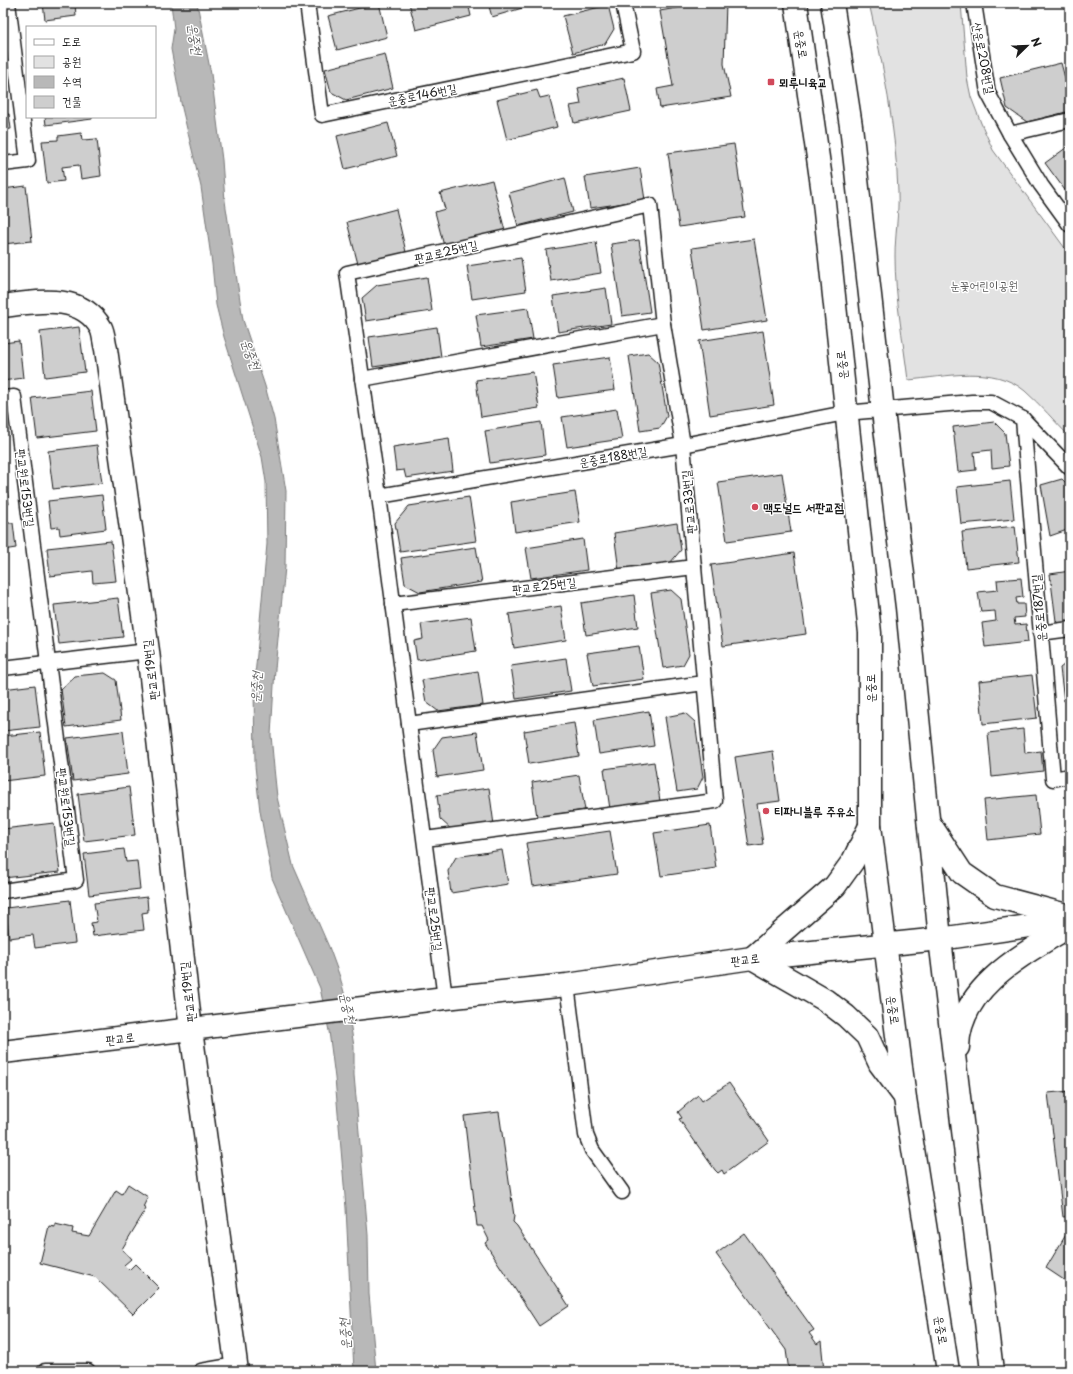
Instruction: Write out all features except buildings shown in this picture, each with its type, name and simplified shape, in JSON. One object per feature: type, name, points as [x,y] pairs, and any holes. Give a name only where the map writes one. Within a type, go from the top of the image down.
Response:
[{"type":"main road","name":"운중로","points":[[796,3],[823,193],[845,413],[870,633],[870,826],[880,893],[885,945],[905,1098],[948,1371]]},
{"type":"main road","points":[[832,3],[851,126],[907,607],[940,938],[992,1371]]},
{"type":"main road","name":"판교로19번길","points":[[3,306],[58,301],[75,305],[90,315],[101,328],[106,349],[148,651],[191,1030],[237,1368]]},
{"type":"main road","points":[[928,821],[962,872],[995,896],[1070,916]]},
{"type":"main road","points":[[870,826],[852,861],[835,886],[811,904],[752,958],[824,1000],[846,1016],[867,1036],[880,1064],[905,1098]]},
{"type":"main road","name":"판교로","points":[[3,1052],[445,998],[567,985],[752,958],[885,945],[1070,920]]},
{"type":"main road","points":[[957,1082],[958,1036],[971,1005],[986,984],[1014,960],[1070,926]]},
{"type":"lane","points":[[3,164],[28,160],[8,3]]},
{"type":"lane","name":"운중로146번길","points":[[307,3],[322,115],[633,51],[622,3]]},
{"type":"lane","name":"산운로208번길","points":[[974,3],[988,93],[1010,134],[1042,185],[1070,225]]},
{"type":"lane","points":[[1010,134],[1070,120]]},
{"type":"lane","name":"판교로33번길","points":[[425,839],[715,801],[683,445],[663,324],[650,205]]},
{"type":"lane","name":"판교로25번길","points":[[445,998],[379,496],[347,273],[650,205]]},
{"type":"lane","points":[[362,379],[663,324]]},
{"type":"lane","name":"판교원로153번길","points":[[3,398],[14,397],[76,880],[3,891]]},
{"type":"lane","points":[[845,413],[972,402],[991,402],[1023,420],[1070,468]]},
{"type":"lane","name":"운중로188번길","points":[[379,496],[683,445],[845,413]]},
{"type":"lane","name":"운중로187번길","points":[[1023,420],[1053,779],[1070,776]]},
{"type":"lane","name":"판교로25번길","points":[[393,604],[694,567]]},
{"type":"lane","points":[[1040,633],[1070,629]]},
{"type":"lane","points":[[3,668],[49,661],[148,651]]},
{"type":"lane","points":[[409,724],[704,683]]},
{"type":"lane","points":[[567,985],[586,1135],[592,1150],[622,1192]]},
{"type":"lane","points":[[201,1371],[237,1368]]},
{"type":"lane","points":[[45,1371],[88,1371]]},
{"type":"green space","name":"눈꽃어린이공원","points":[[869,3],[961,3],[967,78],[971,97],[981,123],[993,150],[1070,255],[1070,437],[1025,391],[999,377],[969,374],[908,380],[895,271],[898,200],[895,144],[884,73]]},
{"type":"water","name":"운중천","points":[[171,3],[197,3],[211,74],[222,160],[225,201],[243,320],[265,386],[274,419],[286,491],[285,567],[275,669],[271,735],[274,768],[277,797],[293,865],[329,947],[340,977],[347,1004],[354,1046],[354,1075],[368,1235],[369,1294],[376,1371],[354,1371],[346,1208],[335,1078],[329,1031],[320,988],[272,878],[260,811],[255,766],[254,687],[267,544],[266,482],[262,457],[224,337],[216,305],[212,264],[201,187],[182,108],[171,49],[174,29]]},
{"type":"place","name":"뫼루니육교","points":[[771,82]]},
{"type":"place","name":"맥도널드 서판교점","points":[[755,507]]},
{"type":"place","name":"티파니블루 주유소","points":[[766,811]]}]
